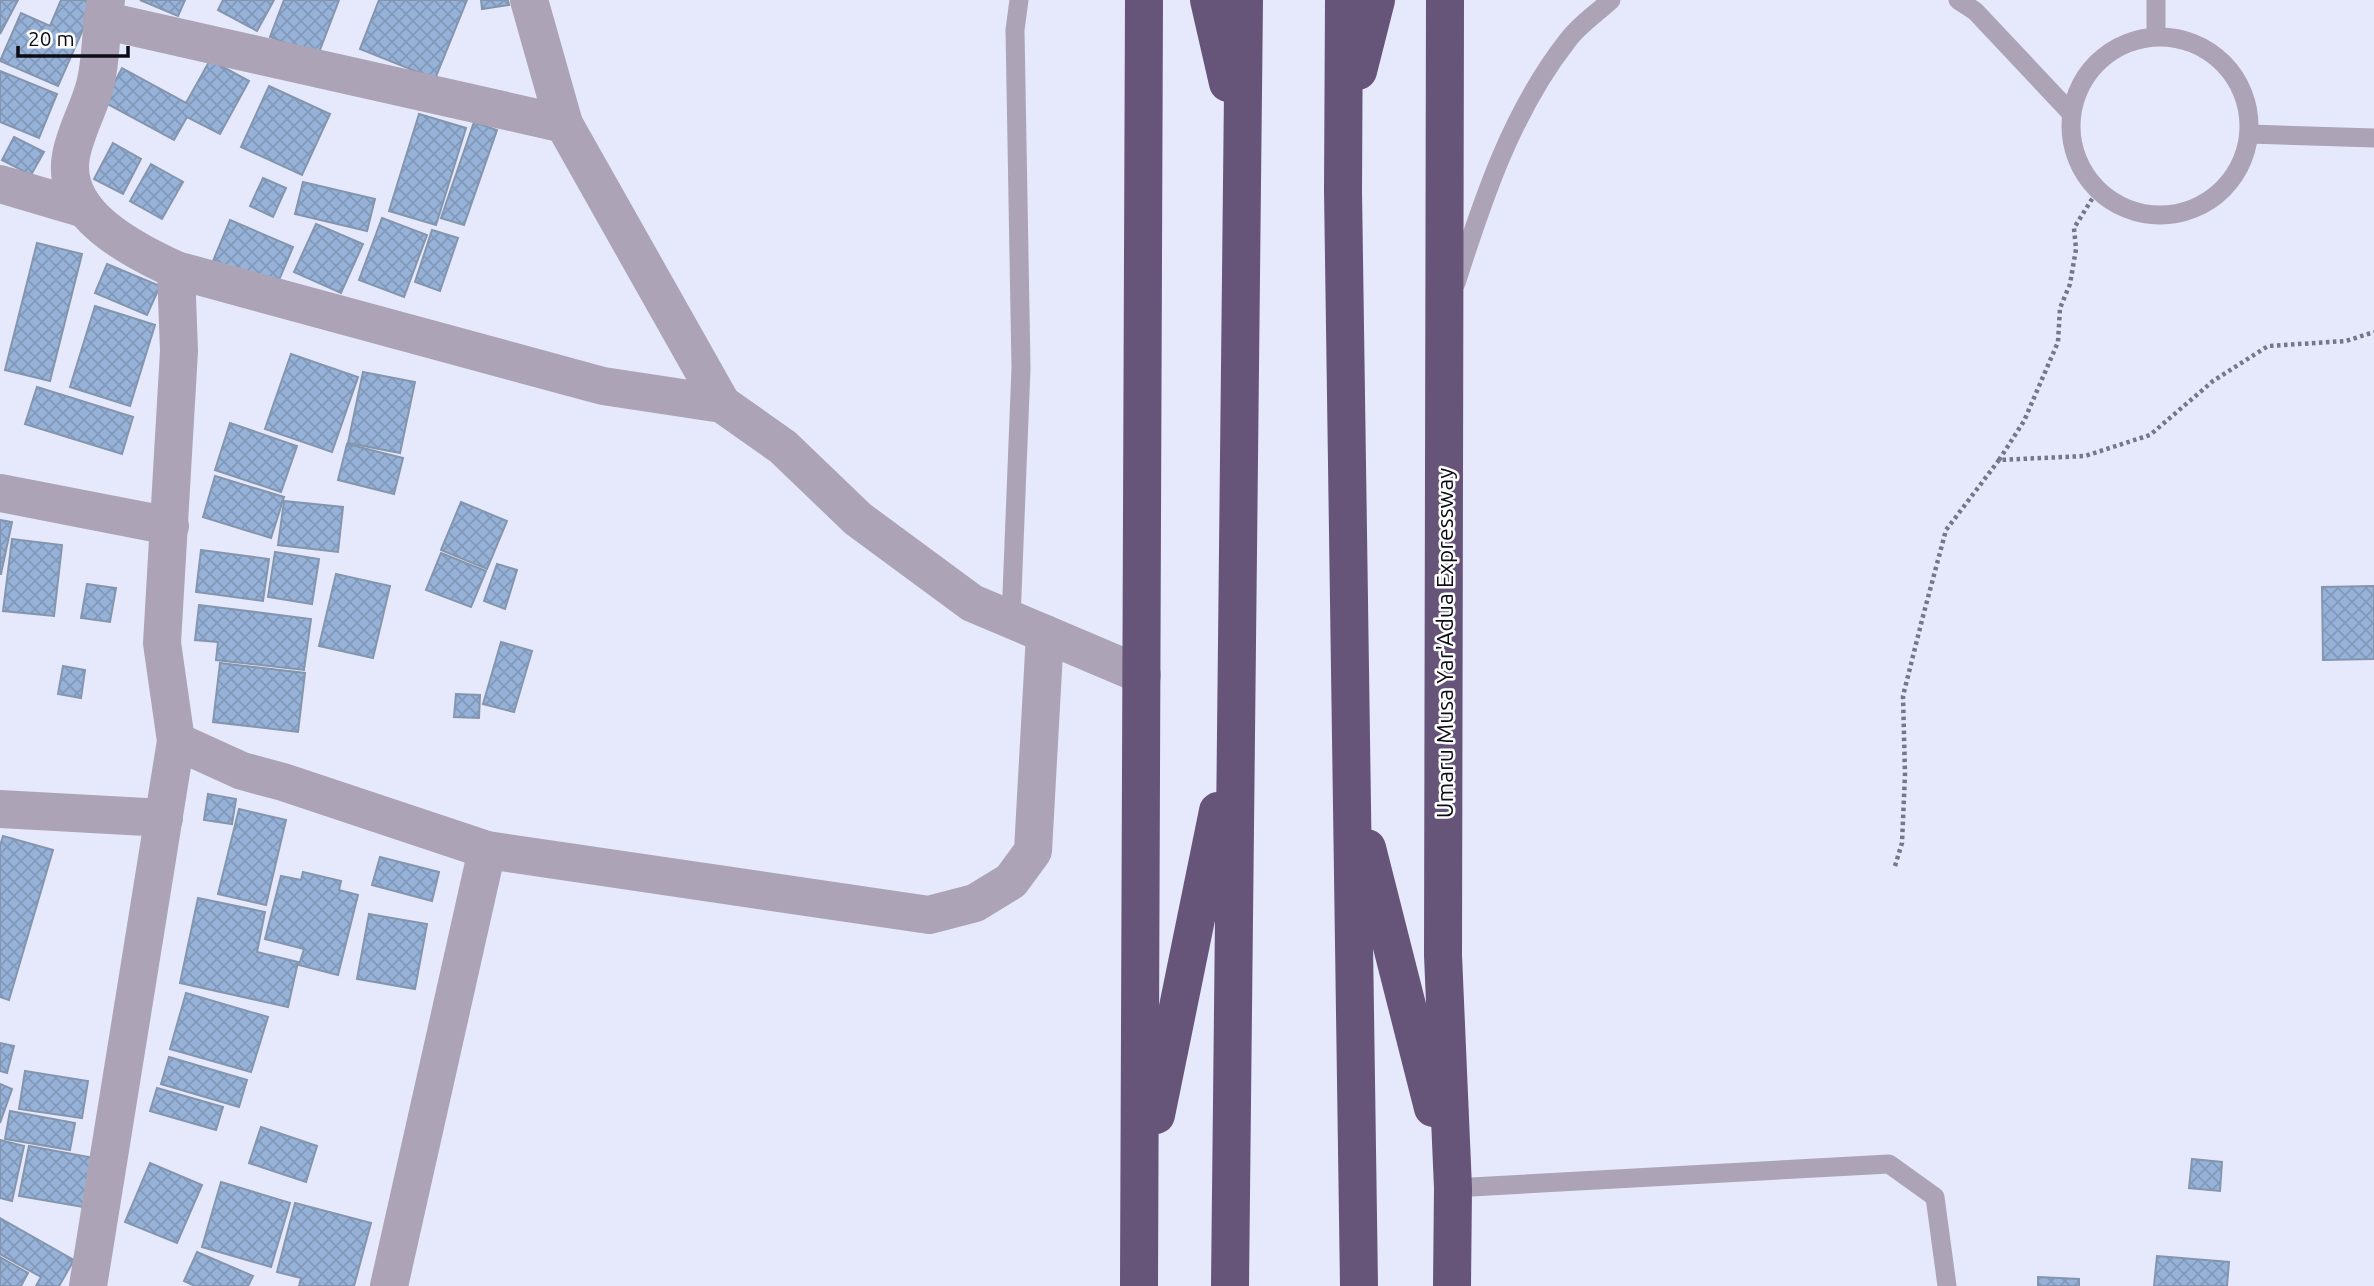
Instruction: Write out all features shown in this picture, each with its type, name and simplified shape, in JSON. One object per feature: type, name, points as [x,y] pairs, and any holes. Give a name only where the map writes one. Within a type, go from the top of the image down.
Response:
[{"type":"highway","points":[[1139,1286],[1144,0]]},
{"type":"highway","points":[[1209,0],[1242,144]]},
{"type":"highway","points":[[1230,1286],[1244,0]]},
{"type":"highway","points":[[1344,0],[1343,131],[1359,1286]]},
{"type":"highway","points":[[1343,131],[1376,0]]},
{"type":"highway","name":"Umaru Musa Yar'Adua Expressway","points":[[1445,0],[1443,955],[1453,1188],[1452,1286]]},
{"type":"highway","points":[[1139,1198],[1236,723]]},
{"type":"highway","points":[[1352,785],[1453,1188]]},
{"type":"street","points":[[529,0],[564,124],[722,404],[783,447],[858,519],[972,603],[1142,675]]},
{"type":"street","points":[[564,124],[104,10],[96,83],[70,158],[72,184],[85,209],[114,236],[176,270],[603,386],[722,404]]},
{"type":"street","points":[[0,184],[85,209]]},
{"type":"street","points":[[88,1286],[176,741],[162,643],[179,351],[176,270]]},
{"type":"street","points":[[0,493],[170,526]]},
{"type":"street","points":[[176,741],[243,771],[487,850],[929,915],[975,903],[1011,881],[1033,850],[1028,626]]},
{"type":"street","points":[[0,809],[164,818]]},
{"type":"street","points":[[389,1286],[487,850]]},
{"type":"lane","points":[[1019,0],[1015,30],[1028,626]]},
{"type":"lane","points":[[1444,317],[1487,188],[1534,91],[1569,38],[1611,0]]},
{"type":"lane","points":[[1958,0],[1975,11],[2071,113]]},
{"type":"lane","points":[[2156,0],[2156,36]]},
{"type":"lane","points":[[2156,36],[2186,40],[2213,54],[2234,76],[2246,104],[2249,134],[2241,164],[2225,187],[2203,205],[2176,214],[2148,215],[2120,207],[2097,191],[2080,168],[2071,141],[2071,113],[2081,83],[2100,60],[2126,43],[2156,36]]},
{"type":"lane","points":[[2249,134],[2374,138]]},
{"type":"lane","points":[[1453,1188],[1889,1164],[1935,1197],[1947,1286]]},
{"type":"path","points":[[1895,866],[1902,843],[1905,774],[1903,695],[1946,530],[1999,460],[2024,421],[2058,342],[2060,308],[2070,284],[2076,249],[2074,228],[2097,191]]},
{"type":"path","points":[[1999,460],[2085,456],[2150,435],[2213,381],[2268,346],[2346,341],[2374,332]]},
{"type":"building","points":[[0,0],[18,0],[0,34]]},
{"type":"building","points":[[61,0],[96,0],[58,86],[0,61],[21,13],[50,26]]},
{"type":"building","points":[[140,0],[185,0],[178,16]]},
{"type":"building","points":[[223,0],[274,0],[257,31],[218,10]]},
{"type":"building","points":[[284,0],[339,0],[318,55],[270,37]]},
{"type":"building","points":[[379,0],[467,0],[435,79],[360,49]]},
{"type":"building","points":[[481,0],[508,0],[509,5],[482,9]]},
{"type":"building","points":[[210,60],[249,81],[220,134],[187,117],[174,140],[104,102],[122,68],[186,103]]},
{"type":"building","points":[[0,71],[57,94],[39,138],[0,122]]},
{"type":"building","points":[[269,86],[330,114],[302,175],[241,147]]},
{"type":"building","points":[[419,114],[466,128],[436,225],[389,211]]},
{"type":"building","points":[[474,122],[497,130],[464,225],[441,218]]},
{"type":"building","points":[[14,137],[44,152],[31,175],[2,160]]},
{"type":"building","points":[[113,143],[141,159],[123,194],[94,179]]},
{"type":"building","points":[[151,164],[183,182],[162,219],[130,201]]},
{"type":"building","points":[[263,178],[286,188],[273,217],[250,206]]},
{"type":"building","points":[[303,182],[375,199],[367,231],[295,214]]},
{"type":"building","points":[[382,218],[427,235],[404,297],[359,280]]},
{"type":"building","points":[[230,220],[293,247],[276,287],[213,261]]},
{"type":"building","points":[[316,224],[363,244],[341,293],[294,272]]},
{"type":"building","points":[[432,230],[458,238],[440,291],[415,282]]},
{"type":"building","points":[[37,243],[82,254],[50,381],[5,370]]},
{"type":"building","points":[[107,264],[160,286],[147,315],[95,293]]},
{"type":"building","points":[[95,306],[155,325],[130,406],[70,387]]},
{"type":"building","points":[[291,354],[358,377],[332,452],[265,429]]},
{"type":"building","points":[[363,372],[415,382],[400,453],[348,443]]},
{"type":"building","points":[[37,387],[133,417],[122,454],[25,424]]},
{"type":"building","points":[[230,423],[297,446],[281,492],[215,470]]},
{"type":"building","points":[[347,444],[403,458],[394,494],[338,480]]},
{"type":"building","points":[[215,476],[284,497],[271,538],[203,517]]},
{"type":"building","points":[[284,501],[343,507],[338,552],[278,545]]},
{"type":"building","points":[[461,502],[507,521],[487,569],[441,550]]},
{"type":"building","points":[[0,520],[12,522],[1,574],[0,574]]},
{"type":"building","points":[[12,539],[62,545],[54,616],[3,611]]},
{"type":"building","points":[[201,550],[269,559],[263,601],[196,592]]},
{"type":"building","points":[[275,552],[319,559],[312,604],[268,597]]},
{"type":"building","points":[[441,553],[486,571],[471,607],[426,590]]},
{"type":"building","points":[[497,564],[517,570],[505,609],[484,601]]},
{"type":"building","points":[[336,574],[390,586],[373,658],[319,646]]},
{"type":"building","points":[[87,584],[116,588],[110,622],[81,618]]},
{"type":"building","points":[[2374,586],[2374,659],[2323,660],[2322,587]]},
{"type":"building","points":[[199,605],[311,619],[304,670],[216,660],[218,642],[195,640]]},
{"type":"building","points":[[501,642],[532,651],[514,712],[483,704]]},
{"type":"building","points":[[220,663],[305,673],[298,732],[213,722]]},
{"type":"building","points":[[63,666],[85,670],[81,698],[58,694]]},
{"type":"building","points":[[456,694],[480,695],[479,718],[454,717]]},
{"type":"building","points":[[208,794],[236,799],[232,824],[204,820]]},
{"type":"building","points":[[239,809],[286,820],[266,905],[218,894]]},
{"type":"building","points":[[3,836],[53,850],[9,1000],[0,997],[0,846]]},
{"type":"building","points":[[380,857],[439,872],[432,901],[372,885]]},
{"type":"building","points":[[303,872],[341,881],[339,890],[358,895],[338,975],[299,965],[304,949],[265,939],[281,876],[301,880]]},
{"type":"building","points":[[198,898],[265,912],[257,952],[298,962],[288,1007],[180,983]]},
{"type":"building","points":[[369,914],[427,924],[415,989],[357,979]]},
{"type":"building","points":[[186,993],[268,1017],[251,1072],[170,1049]]},
{"type":"building","points":[[0,1043],[14,1046],[7,1073],[0,1071]]},
{"type":"building","points":[[169,1057],[247,1080],[239,1107],[161,1084]]},
{"type":"building","points":[[25,1071],[88,1081],[82,1118],[19,1109]]},
{"type":"building","points":[[0,1084],[12,1089],[0,1123]]},
{"type":"building","points":[[157,1088],[223,1107],[216,1130],[150,1111]]},
{"type":"building","points":[[10,1111],[75,1123],[70,1150],[5,1139]]},
{"type":"building","points":[[261,1127],[317,1146],[306,1182],[249,1163]]},
{"type":"building","points":[[0,1140],[24,1146],[12,1201],[0,1198]]},
{"type":"building","points":[[29,1146],[94,1158],[84,1207],[19,1196]]},
{"type":"building","points":[[2192,1159],[2222,1162],[2220,1191],[2189,1188]]},
{"type":"building","points":[[150,1163],[202,1185],[177,1243],[125,1222]]},
{"type":"building","points":[[221,1182],[290,1203],[271,1267],[202,1247]]},
{"type":"building","points":[[295,1203],[371,1223],[354,1286],[299,1286],[301,1278],[277,1272]]},
{"type":"building","points":[[0,1218],[74,1260],[59,1286],[36,1286],[41,1277],[0,1254]]},
{"type":"building","points":[[197,1252],[253,1276],[248,1286],[195,1286],[184,1281]]},
{"type":"building","points":[[2157,1256],[2229,1262],[2227,1286],[2154,1286]]},
{"type":"building","points":[[0,1257],[28,1273],[21,1286],[0,1286]]},
{"type":"building","points":[[2038,1277],[2079,1279],[2079,1286],[2038,1286]]}]
